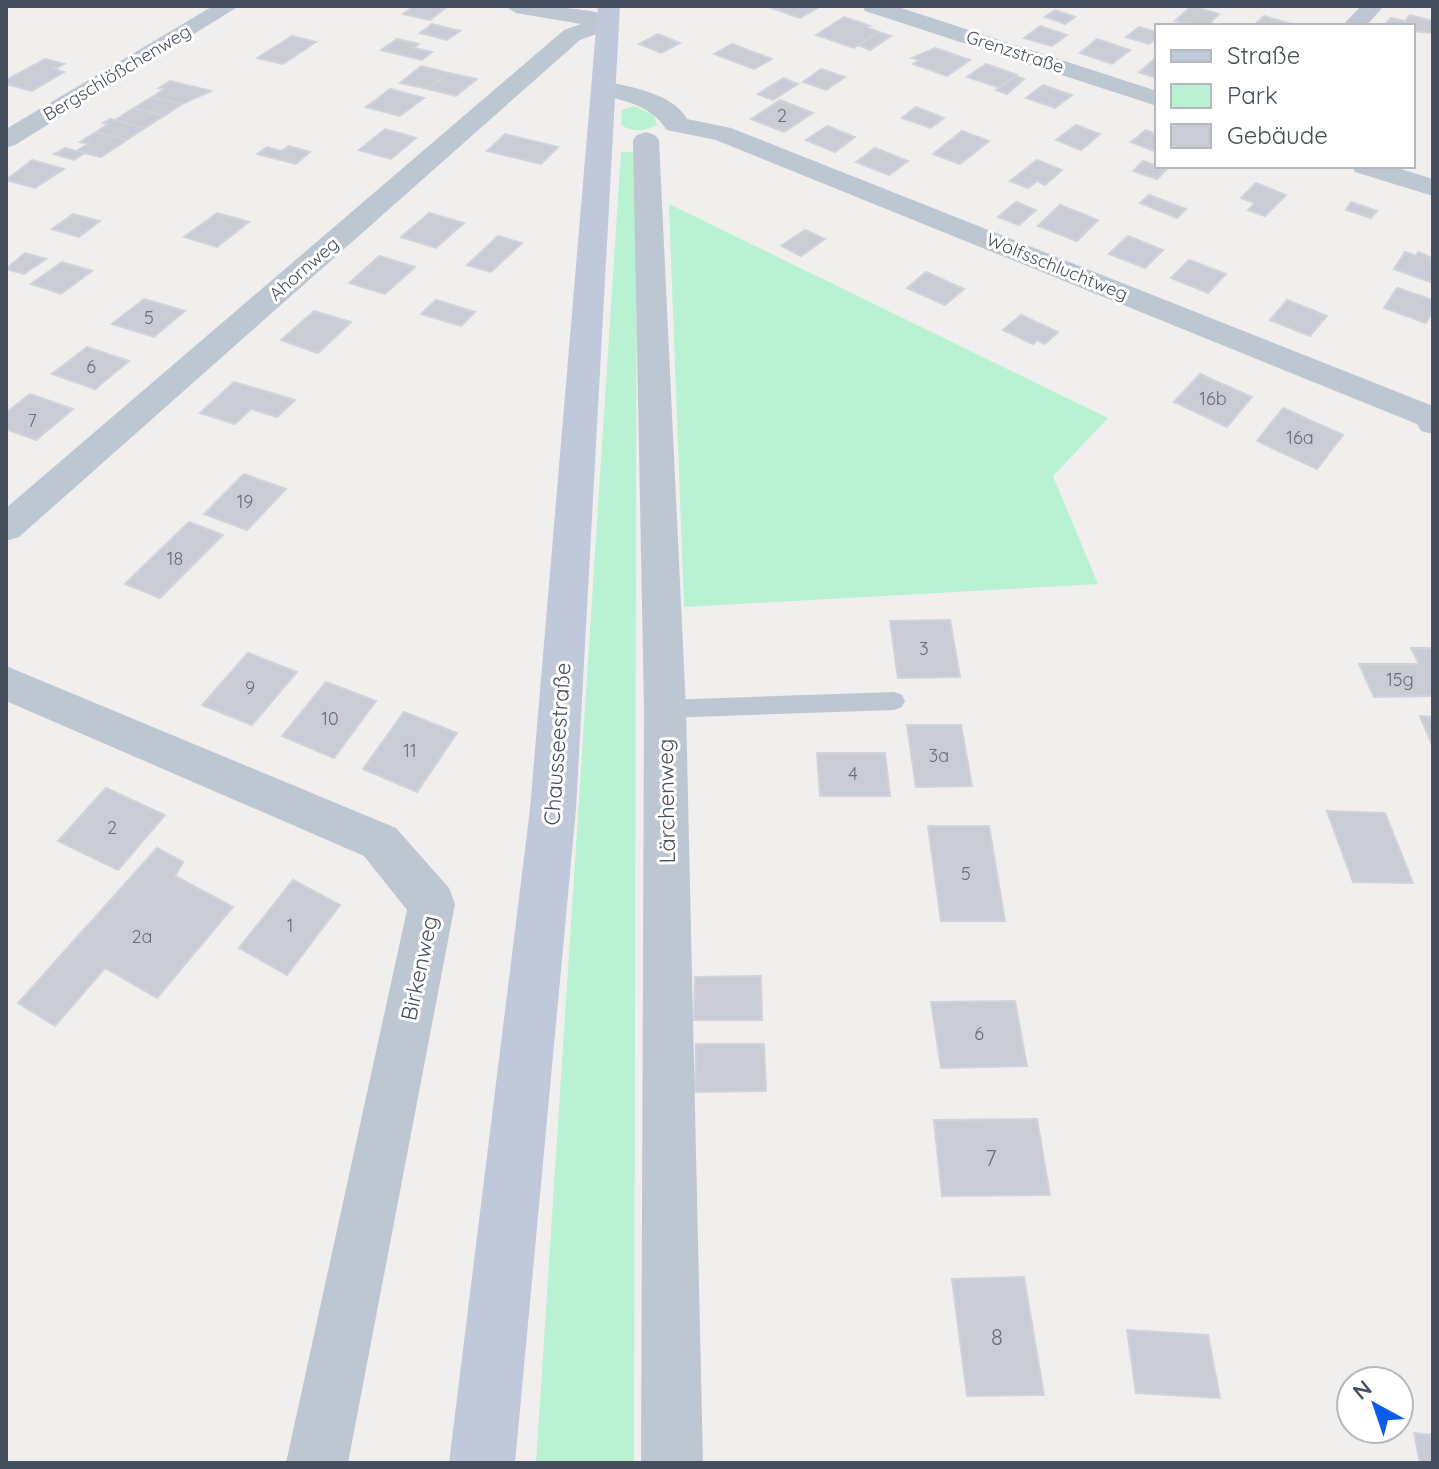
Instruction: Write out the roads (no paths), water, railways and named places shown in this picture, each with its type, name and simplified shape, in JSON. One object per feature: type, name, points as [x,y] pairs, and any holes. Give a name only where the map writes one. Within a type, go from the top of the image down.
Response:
[{"type":"main road","name":"Chausseestraße","points":[[482,1463],[553,809],[641,133],[604,88],[609,14]]},
{"type":"street","name":"Bergschlößchenweg","points":[[8,137],[228,6]]},
{"type":"street","points":[[516,6],[609,14]]},
{"type":"street","name":"Grenzstraße","points":[[873,6],[1155,98]]},
{"type":"street","points":[[1355,24],[1373,6]]},
{"type":"street","name":"Ahornweg","points":[[6,528],[572,35],[609,14]]},
{"type":"street","points":[[604,88],[652,102],[673,116],[641,133]]},
{"type":"street","name":"Wolfsschluchtweg","points":[[641,133],[722,133],[1432,417]]},
{"type":"street","name":"Lärchenweg","points":[[641,133],[665,709],[672,1463]]},
{"type":"street","points":[[1370,168],[1433,188]]},
{"type":"street","name":"Birkenweg","points":[[6,683],[380,842],[432,904],[317,1463]]},
{"type":"lane","points":[[665,709],[894,701]]}]
